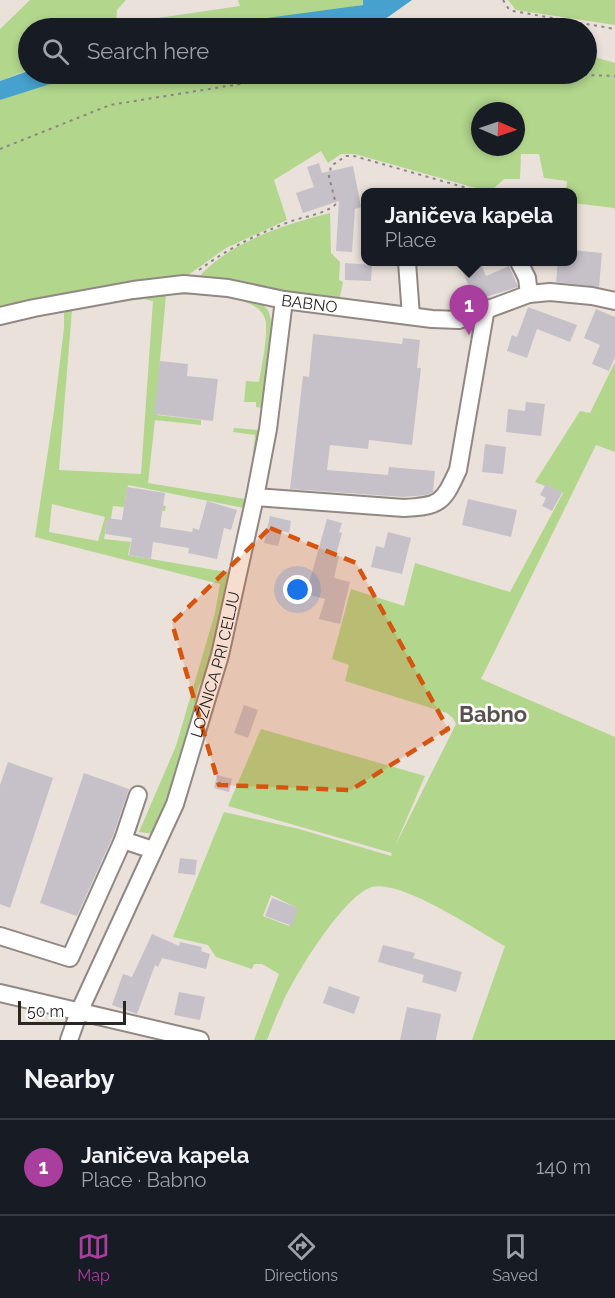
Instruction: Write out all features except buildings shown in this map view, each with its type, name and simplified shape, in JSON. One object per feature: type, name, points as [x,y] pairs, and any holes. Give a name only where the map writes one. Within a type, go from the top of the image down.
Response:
[{"type":"street","points":[[407,266],[411,316]]},
{"type":"street","points":[[521,266],[527,278],[529,294]]},
{"type":"street","name":"BABNO","points":[[0,316],[122,292],[184,284],[228,288],[284,300],[459,320],[486,308],[529,294],[550,292],[615,301]]},
{"type":"street","name":"LOŽNICA PRI CELJU","points":[[69,1040],[79,1012],[175,804],[220,655],[268,429],[284,300]]},
{"type":"street","points":[[255,497],[404,508],[428,507],[441,500],[458,470],[486,308]]},
{"type":"street","points":[[0,936],[70,958],[123,840],[138,795]]},
{"type":"street","points":[[123,840],[153,850]]},
{"type":"street","points":[[0,993],[200,1040]]},
{"type":"path","points":[[503,0],[513,12],[549,18]]},
{"type":"path","points":[[597,26],[615,29]]},
{"type":"path","points":[[597,75],[615,76]]},
{"type":"path","points":[[0,149],[110,105],[240,84]]},
{"type":"path","points":[[184,284],[193,274],[235,246],[295,219],[330,210],[336,204],[329,177],[331,166],[346,156],[354,156],[467,188]]},
{"type":"highlighted area","points":[[270,528],[356,563],[448,729],[351,790],[219,785],[172,623]]},
{"type":"green space","points":[[30,0],[126,0],[117,10],[116,18],[18,18],[18,74],[0,81],[0,29]]},
{"type":"green space","points":[[238,0],[372,0],[365,4],[330,12],[279,18],[157,18],[240,6]]},
{"type":"green space","points":[[508,0],[615,0],[615,25],[597,22],[597,18],[569,18],[516,10]]},
{"type":"green space","points":[[597,58],[615,63],[615,210],[614,208],[577,203],[577,188],[566,188],[567,181],[544,178],[539,154],[525,154],[525,102],[471,102],[471,156],[521,156],[520,179],[504,179],[494,188],[476,188],[355,154],[341,154],[328,163],[321,151],[274,180],[287,220],[226,248],[184,278],[100,288],[0,307],[0,100],[49,84],[597,84]]},
{"type":"green space","points":[[330,213],[331,253],[340,262],[339,280],[343,282],[339,301],[197,279],[210,266],[241,245],[276,229]]},
{"type":"green space","points":[[179,291],[224,294],[261,303],[268,310],[273,326],[264,408],[256,407],[256,402],[244,402],[246,381],[259,382],[266,330],[262,313],[252,305],[224,297],[166,295],[157,415],[201,420],[201,425],[155,420],[148,483],[245,499],[255,435],[233,432],[234,428],[261,430],[249,509],[128,485],[125,499],[166,506],[165,511],[113,506],[111,519],[107,520],[104,539],[131,542],[128,555],[232,573],[215,641],[197,691],[193,721],[154,834],[139,832],[176,746],[215,613],[220,584],[35,537],[54,411],[64,328],[64,306]],"holes":[[[144,299],[153,301],[141,474],[59,470],[72,310]],[[52,504],[105,517],[98,541],[49,532]]]},
{"type":"green space","points":[[615,362],[615,452],[596,445],[481,679],[615,737],[615,1040],[472,1040],[505,946],[420,898],[385,887],[372,887],[348,905],[322,937],[289,990],[267,1040],[254,1040],[279,974],[262,964],[254,964],[252,969],[216,957],[208,945],[173,937],[224,812],[299,829],[391,856],[392,853],[228,806],[261,729],[425,776],[395,846],[456,724],[447,713],[345,681],[349,665],[332,659],[351,589],[404,606],[415,563],[510,592],[563,493],[535,482],[580,411],[590,413]],"holes":[[[271,895],[297,908],[289,926],[263,916]]]},
{"type":"water","points":[[363,0],[412,0],[386,18],[267,18],[363,5]]},
{"type":"water","points":[[18,75],[18,84],[50,84],[0,100],[0,81]]},
{"type":"place","name":"Janičeva kapela","points":[[469,335]]},
{"type":"district","name":"Babno","points":[[493,714]]}]
